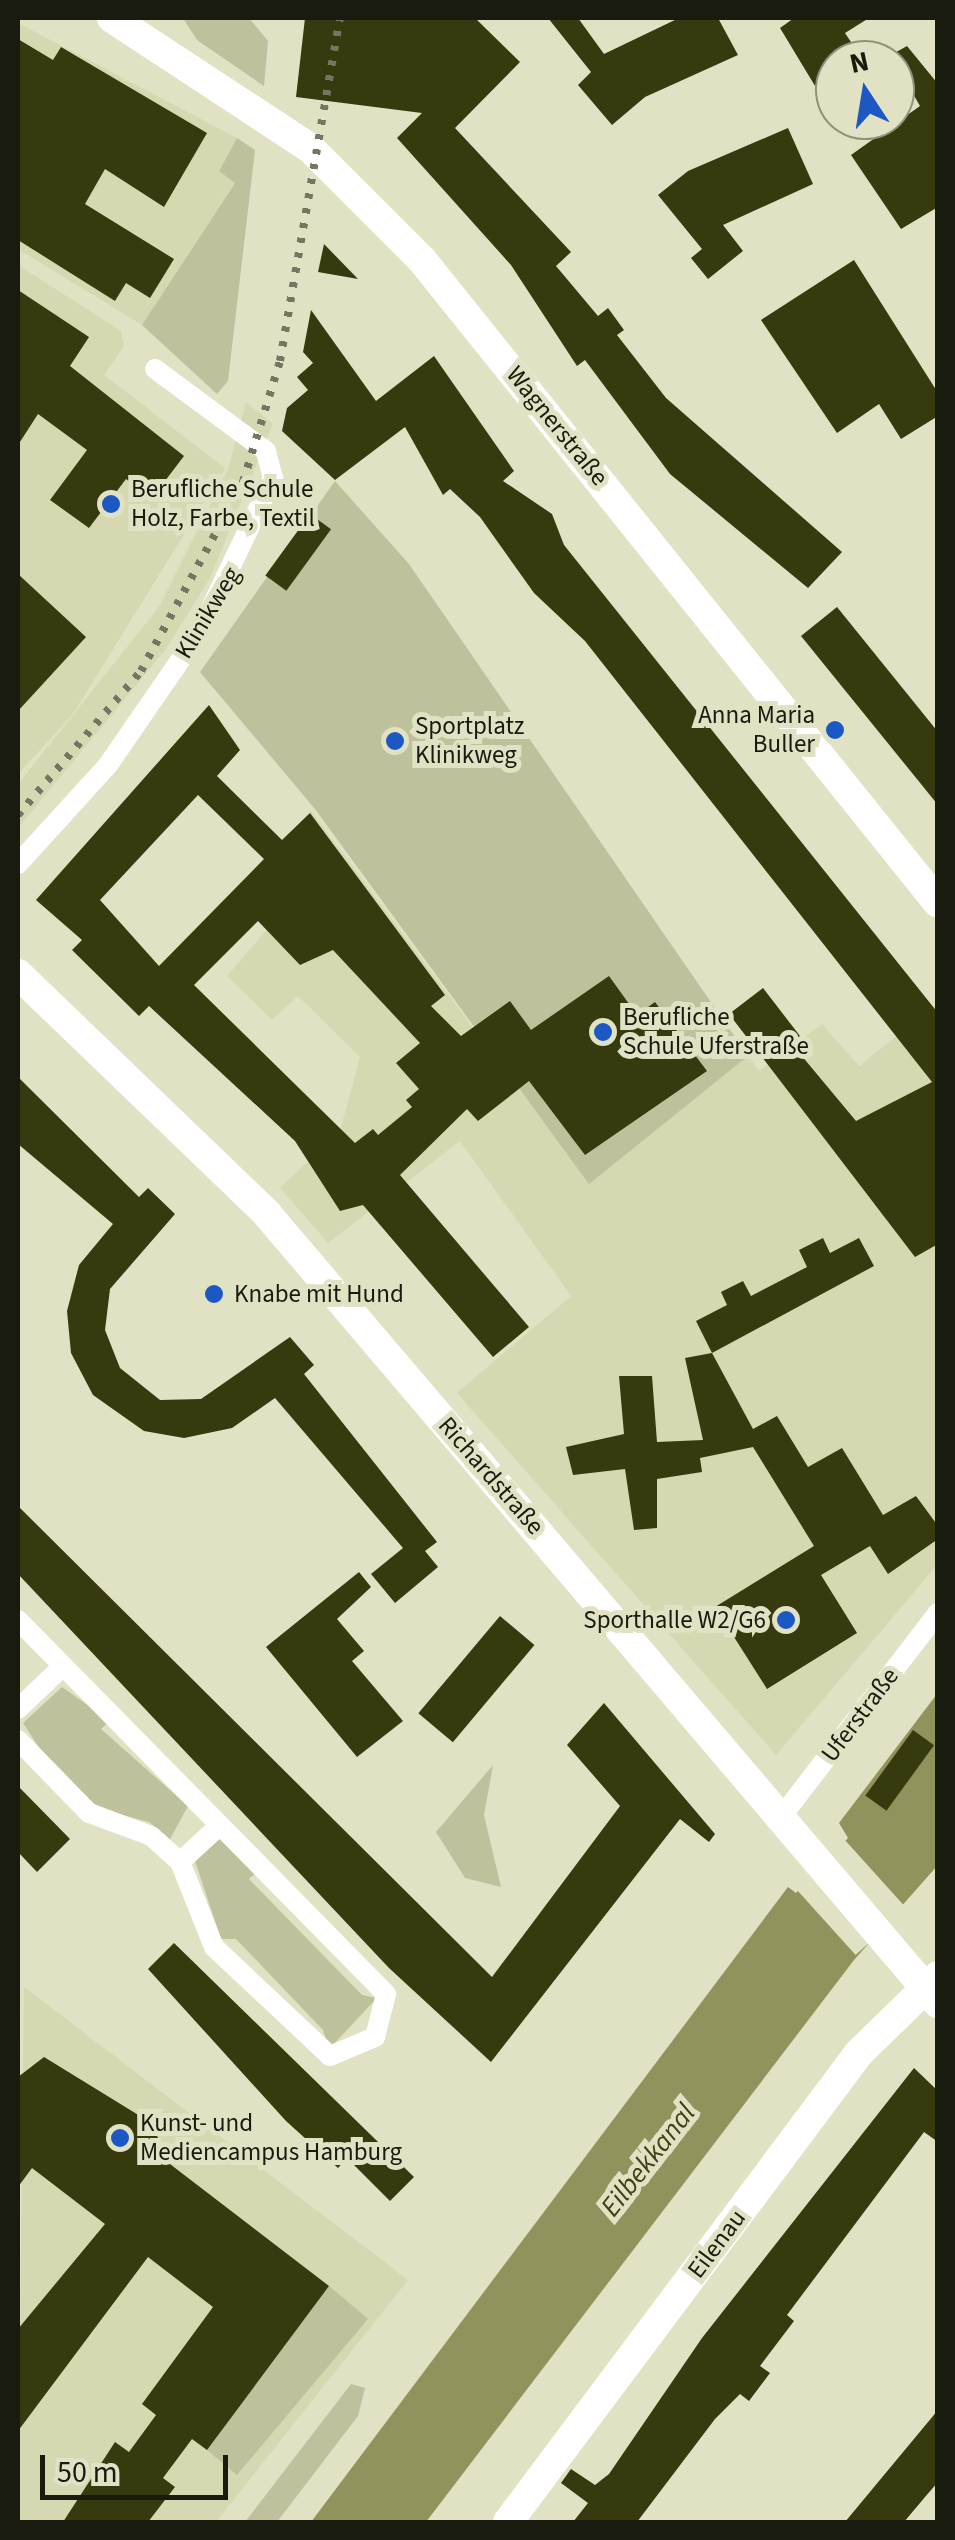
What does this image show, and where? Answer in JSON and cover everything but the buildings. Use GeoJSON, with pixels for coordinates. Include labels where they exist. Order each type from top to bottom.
{"type":"FeatureCollection","features":[{"type":"Feature","properties":{"kind":"street","name":"Wagnerstraße"},"geometry":{"type":"LineString","coordinates":[[112,18],[149,25],[310,148],[422,260],[934,891]]}},
{"type":"Feature","properties":{"kind":"street","name":"Klinikweg"},"geometry":{"type":"LineString","coordinates":[[18,864],[108,766],[199,633],[273,478],[266,450],[156,369]]}},
{"type":"Feature","properties":{"kind":"street","name":"Richardstraße"},"geometry":{"type":"LineString","coordinates":[[18,974],[267,1214],[819,1864],[881,1936],[933,1988]]}},
{"type":"Feature","properties":{"kind":"street","name":"Uferstraße"},"geometry":{"type":"LineString","coordinates":[[782,1816],[938,1614]]}},
{"type":"Feature","properties":{"kind":"street"},"geometry":{"type":"LineString","coordinates":[[18,1620],[386,1994],[374,2037],[330,2056],[214,1946],[180,1862],[151,1836],[89,1813],[18,1740]]}},
{"type":"Feature","properties":{"kind":"street"},"geometry":{"type":"LineString","coordinates":[[18,1709],[63,1666]]}},
{"type":"Feature","properties":{"kind":"street"},"geometry":{"type":"LineString","coordinates":[[180,1862],[220,1825]]}},
{"type":"Feature","properties":{"kind":"street","name":"Eilenau"},"geometry":{"type":"LineString","coordinates":[[508,2522],[858,2054],[933,1988]]}},
{"type":"Feature","properties":{"kind":"shaded area"},"geometry":{"type":"Polygon","coordinates":[[[183,18],[249,18],[268,41],[264,86],[197,40],[183,18]]]}},
{"type":"Feature","properties":{"kind":"shaded area"},"geometry":{"type":"Polygon","coordinates":[[[18,23],[237,138],[219,170],[235,182],[142,325],[18,249],[18,23]]]}},
{"type":"Feature","properties":{"kind":"shaded area"},"geometry":{"type":"Polygon","coordinates":[[[237,138],[255,150],[228,381],[217,394],[142,325],[235,183],[219,171],[237,138]]]}},
{"type":"Feature","properties":{"kind":"shaded area","name":"Berufliche Schule Holz, Farbe, Textil"},"geometry":{"type":"Polygon","coordinates":[[[18,265],[121,331],[124,346],[104,375],[225,468],[73,714],[18,774],[18,265]]]}},
{"type":"Feature","properties":{"kind":"shaded area"},"geometry":{"type":"Polygon","coordinates":[[[246,402],[273,424],[210,578],[166,649],[18,828],[18,784],[159,607],[228,469],[246,402]]]}},
{"type":"Feature","properties":{"kind":"shaded area","name":"Sportplatz Klinikweg"},"geometry":{"type":"Polygon","coordinates":[[[335,481],[409,564],[748,1056],[589,1184],[315,809],[200,672],[335,481]]]}},
{"type":"Feature","properties":{"kind":"shaded area"},"geometry":{"type":"Polygon","coordinates":[[[311,811],[589,1183],[748,1056],[759,1071],[822,1024],[859,1066],[937,1004],[937,1565],[776,1755],[457,1393],[571,1296],[460,1141],[328,1243],[280,1188],[340,1131],[360,1057],[298,996],[272,1020],[227,976],[279,916],[251,872],[311,811]]]}},
{"type":"Feature","properties":{"kind":"shaded area"},"geometry":{"type":"Polygon","coordinates":[[[62,1687],[110,1721],[101,1729],[188,1806],[170,1839],[149,1822],[100,1809],[51,1766],[23,1723],[62,1687]]]}},
{"type":"Feature","properties":{"kind":"shaded area"},"geometry":{"type":"Polygon","coordinates":[[[493,1765],[484,1815],[501,1887],[465,1878],[436,1832],[493,1765]]]}},
{"type":"Feature","properties":{"kind":"shaded area"},"geometry":{"type":"Polygon","coordinates":[[[221,1836],[256,1872],[249,1879],[362,1995],[377,1998],[329,2049],[323,2030],[236,1939],[221,1939],[195,1861],[221,1836]]]}},
{"type":"Feature","properties":{"kind":"shaded area","name":"Kunst- und Mediencampus Hamburg"},"geometry":{"type":"Polygon","coordinates":[[[24,1987],[408,2280],[216,2522],[18,2522],[24,1987]]]}},
{"type":"Feature","properties":{"kind":"shaded area"},"geometry":{"type":"Polygon","coordinates":[[[329,2286],[368,2319],[237,2475],[198,2442],[329,2286]]]}},
{"type":"Feature","properties":{"kind":"shaded area"},"geometry":{"type":"Polygon","coordinates":[[[351,2384],[365,2388],[358,2416],[277,2522],[245,2522],[351,2384]]]}},
{"type":"Feature","properties":{"kind":"water","name":"Eilbekkanal"},"geometry":{"type":"Polygon","coordinates":[[[937,1694],[937,1866],[854,1960],[426,2522],[311,2522],[788,1887],[796,1893],[848,1838],[839,1823],[937,1694]]]}},
{"type":"Feature","properties":{"kind":"pier"},"geometry":{"type":"Polygon","coordinates":[[[844,1839],[907,1909],[856,1955],[793,1885],[844,1839]]]}},
{"type":"Feature","properties":{"kind":"railway"},"geometry":{"type":"LineString","coordinates":[[18,815],[141,671],[243,482],[280,361],[340,18]]}},
{"type":"Feature","properties":{"kind":"place","name":"Berufliche Schule Holz, Farbe, Textil"},"geometry":{"type":"Point","coordinates":[111,504]}},
{"type":"Feature","properties":{"kind":"place","name":"Anna Maria Buller"},"geometry":{"type":"Point","coordinates":[835,730]}},
{"type":"Feature","properties":{"kind":"place","name":"Sportplatz Klinikweg"},"geometry":{"type":"Point","coordinates":[395,741]}},
{"type":"Feature","properties":{"kind":"place","name":"Berufliche Schule Uferstraße"},"geometry":{"type":"Point","coordinates":[603,1032]}},
{"type":"Feature","properties":{"kind":"place","name":"Knabe mit Hund"},"geometry":{"type":"Point","coordinates":[214,1294]}},
{"type":"Feature","properties":{"kind":"place","name":"Sporthalle W2/G6"},"geometry":{"type":"Point","coordinates":[786,1620]}},
{"type":"Feature","properties":{"kind":"place","name":"Kunst- und Mediencampus Hamburg"},"geometry":{"type":"Point","coordinates":[120,2138]}}]}
